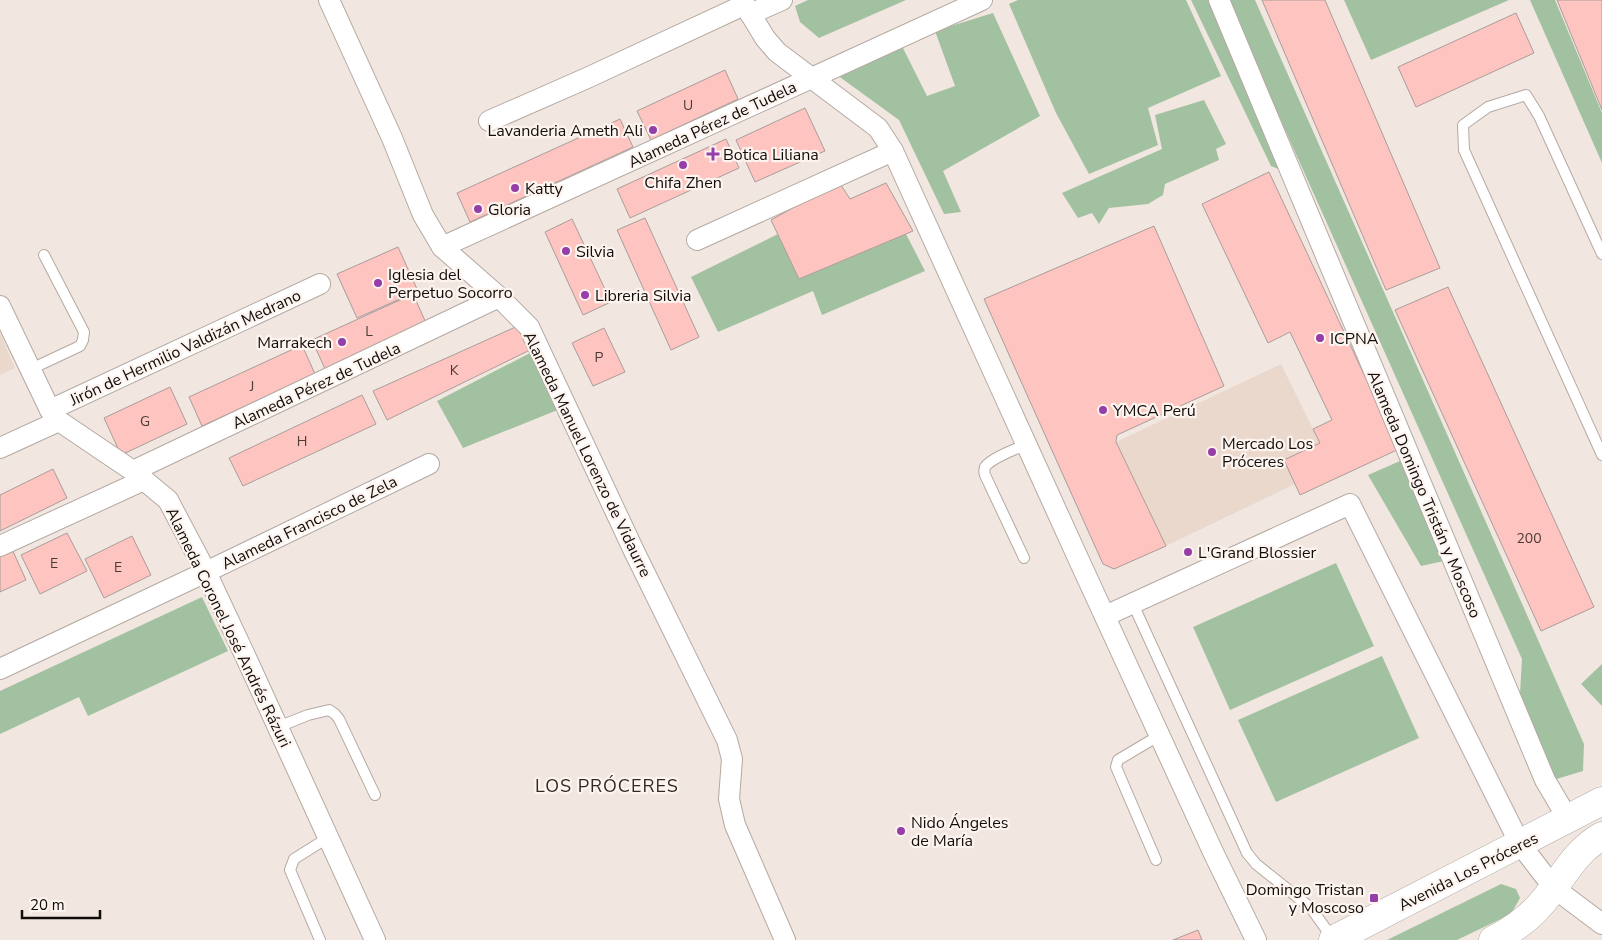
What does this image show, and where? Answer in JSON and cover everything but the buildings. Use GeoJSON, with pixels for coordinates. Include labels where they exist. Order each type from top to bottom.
{"type":"FeatureCollection","features":[{"type":"Feature","properties":{"kind":"main road","name":"Avenida Los Próceres"},"geometry":{"type":"LineString","coordinates":[[1334,940],[1602,802]]}},
{"type":"Feature","properties":{"kind":"main road"},"geometry":{"type":"LineString","coordinates":[[1493,940],[1528,918],[1554,888],[1582,850],[1602,836]]}},
{"type":"Feature","properties":{"kind":"street","name":"Alameda Manuel Lorenzo de Vidaurre"},"geometry":{"type":"LineString","coordinates":[[329,0],[392,138],[423,215],[442,247],[498,297],[529,328],[634,551],[727,740],[732,760],[729,799],[735,825],[785,940]]}},
{"type":"Feature","properties":{"kind":"street"},"geometry":{"type":"LineString","coordinates":[[489,120],[745,6],[782,0]]}},
{"type":"Feature","properties":{"kind":"street","name":"Alameda Pérez de Tudela"},"geometry":{"type":"LineString","coordinates":[[442,247],[982,0]]}},
{"type":"Feature","properties":{"kind":"street","name":"Alameda Domingo Tristán y Moscoso"},"geometry":{"type":"LineString","coordinates":[[1219,0],[1545,780],[1568,819]]}},
{"type":"Feature","properties":{"kind":"street"},"geometry":{"type":"LineString","coordinates":[[745,6],[765,38],[777,52],[878,128],[893,151],[1105,616],[1256,940]]}},
{"type":"Feature","properties":{"kind":"street"},"geometry":{"type":"LineString","coordinates":[[697,240],[893,151]]}},
{"type":"Feature","properties":{"kind":"street","name":"Jirón de Hermilio Valdizán Medrano"},"geometry":{"type":"LineString","coordinates":[[0,448],[55,415],[320,284]]}},
{"type":"Feature","properties":{"kind":"street","name":"Alameda Pérez de Tudela"},"geometry":{"type":"LineString","coordinates":[[0,546],[138,475],[498,297]]}},
{"type":"Feature","properties":{"kind":"street","name":"Alameda Coronel José Andrés Rázuri"},"geometry":{"type":"LineString","coordinates":[[0,306],[30,369],[55,415],[138,475],[168,500],[206,572],[375,940]]}},
{"type":"Feature","properties":{"kind":"street","name":"Alameda Francisco de Zela"},"geometry":{"type":"LineString","coordinates":[[0,669],[429,464]]}},
{"type":"Feature","properties":{"kind":"street"},"geometry":{"type":"LineString","coordinates":[[1105,616],[1350,504],[1520,844],[1554,888],[1590,917],[1602,924]]}},
{"type":"Feature","properties":{"kind":"lane"},"geometry":{"type":"LineString","coordinates":[[1602,254],[1539,116],[1526,95],[1488,107],[1463,125],[1464,150],[1602,455]]}},
{"type":"Feature","properties":{"kind":"lane"},"geometry":{"type":"LineString","coordinates":[[30,369],[80,346],[84,332],[44,255]]}},
{"type":"Feature","properties":{"kind":"lane"},"geometry":{"type":"LineString","coordinates":[[1024,558],[984,475],[984,469],[1004,455],[1026,444]]}},
{"type":"Feature","properties":{"kind":"lane"},"geometry":{"type":"LineString","coordinates":[[1133,604],[1247,853],[1256,864],[1311,908],[1334,940]]}},
{"type":"Feature","properties":{"kind":"lane"},"geometry":{"type":"LineString","coordinates":[[278,727],[308,715],[329,710],[335,714],[340,719],[375,795]]}},
{"type":"Feature","properties":{"kind":"lane"},"geometry":{"type":"LineString","coordinates":[[1156,860],[1116,767],[1118,760],[1160,735]]}},
{"type":"Feature","properties":{"kind":"lane"},"geometry":{"type":"LineString","coordinates":[[320,940],[290,870],[294,858],[329,837]]}},
{"type":"Feature","properties":{"kind":"shaded area"},"geometry":{"type":"Polygon","coordinates":[[[0,333],[15,368],[0,375],[0,333]]]}},
{"type":"Feature","properties":{"kind":"shaded area","name":"Mercado Los Próceres"},"geometry":{"type":"Polygon","coordinates":[[[1281,364],[1320,443],[1295,484],[1166,546],[1116,442],[1281,364]]]}},
{"type":"Feature","properties":{"kind":"green space"},"geometry":{"type":"Polygon","coordinates":[[[808,0],[906,0],[819,38],[800,22],[795,6],[808,0]]]}},
{"type":"Feature","properties":{"kind":"green space"},"geometry":{"type":"Polygon","coordinates":[[[1018,0],[1186,0],[1221,76],[1148,108],[1158,145],[1089,174],[1056,113],[1009,4],[1018,0]]]}},
{"type":"Feature","properties":{"kind":"green space"},"geometry":{"type":"Polygon","coordinates":[[[1191,0],[1208,0],[1283,171],[1271,166],[1191,0]]]}},
{"type":"Feature","properties":{"kind":"green space"},"geometry":{"type":"Polygon","coordinates":[[[1227,0],[1255,0],[1584,744],[1583,771],[1550,781],[1519,711],[1522,659],[1227,0]]]}},
{"type":"Feature","properties":{"kind":"green space"},"geometry":{"type":"Polygon","coordinates":[[[1344,0],[1509,0],[1371,60],[1344,0]]]}},
{"type":"Feature","properties":{"kind":"green space"},"geometry":{"type":"Polygon","coordinates":[[[1530,0],[1555,0],[1602,113],[1602,163],[1530,0]]]}},
{"type":"Feature","properties":{"kind":"green space"},"geometry":{"type":"Polygon","coordinates":[[[993,13],[1040,116],[943,171],[961,212],[944,214],[899,120],[837,75],[902,46],[927,96],[955,86],[935,31],[993,13]]]}},
{"type":"Feature","properties":{"kind":"green space"},"geometry":{"type":"Polygon","coordinates":[[[1204,100],[1226,144],[1216,149],[1219,160],[1165,184],[1163,195],[1148,204],[1109,208],[1099,224],[1092,213],[1078,218],[1062,193],[1162,149],[1155,115],[1204,100]]]}},
{"type":"Feature","properties":{"kind":"green space"},"geometry":{"type":"Polygon","coordinates":[[[778,234],[799,279],[906,234],[925,271],[822,315],[813,291],[718,332],[691,277],[778,234]]]}},
{"type":"Feature","properties":{"kind":"green space"},"geometry":{"type":"Polygon","coordinates":[[[534,351],[560,409],[463,448],[437,401],[534,351]]]}},
{"type":"Feature","properties":{"kind":"green space"},"geometry":{"type":"Polygon","coordinates":[[[1400,461],[1444,561],[1421,566],[1368,475],[1400,461]]]}},
{"type":"Feature","properties":{"kind":"green space"},"geometry":{"type":"Polygon","coordinates":[[[1336,563],[1374,646],[1230,710],[1193,627],[1336,563]]]}},
{"type":"Feature","properties":{"kind":"green space"},"geometry":{"type":"Polygon","coordinates":[[[202,597],[228,651],[88,716],[79,697],[0,734],[0,691],[202,597]]]}},
{"type":"Feature","properties":{"kind":"green space"},"geometry":{"type":"Polygon","coordinates":[[[1382,656],[1419,738],[1276,802],[1238,720],[1382,656]]]}},
{"type":"Feature","properties":{"kind":"green space"},"geometry":{"type":"Polygon","coordinates":[[[1602,664],[1602,706],[1581,684],[1602,664]]]}},
{"type":"Feature","properties":{"kind":"green space"},"geometry":{"type":"Polygon","coordinates":[[[1501,884],[1516,889],[1520,898],[1511,914],[1457,940],[1387,940],[1501,884]]]}},
{"type":"Feature","properties":{"kind":"place","name":"Lavanderia Ameth Ali"},"geometry":{"type":"Point","coordinates":[653,130]}},
{"type":"Feature","properties":{"kind":"place","name":"Botica Liliana"},"geometry":{"type":"Point","coordinates":[713,154]}},
{"type":"Feature","properties":{"kind":"place","name":"Chifa Zhen"},"geometry":{"type":"Point","coordinates":[683,165]}},
{"type":"Feature","properties":{"kind":"place","name":"Katty"},"geometry":{"type":"Point","coordinates":[515,188]}},
{"type":"Feature","properties":{"kind":"place","name":"Gloria"},"geometry":{"type":"Point","coordinates":[478,209]}},
{"type":"Feature","properties":{"kind":"place","name":"Silvia"},"geometry":{"type":"Point","coordinates":[566,251]}},
{"type":"Feature","properties":{"kind":"place","name":"Iglesia del Perpetuo Socorro"},"geometry":{"type":"Point","coordinates":[378,283]}},
{"type":"Feature","properties":{"kind":"place","name":"Libreria Silvia"},"geometry":{"type":"Point","coordinates":[585,295]}},
{"type":"Feature","properties":{"kind":"place","name":"ICPNA"},"geometry":{"type":"Point","coordinates":[1320,338]}},
{"type":"Feature","properties":{"kind":"place","name":"Marrakech"},"geometry":{"type":"Point","coordinates":[342,342]}},
{"type":"Feature","properties":{"kind":"place","name":"YMCA Perú"},"geometry":{"type":"Point","coordinates":[1103,410]}},
{"type":"Feature","properties":{"kind":"place","name":"Mercado Los Próceres"},"geometry":{"type":"Point","coordinates":[1212,452]}},
{"type":"Feature","properties":{"kind":"place","name":"L'Grand Blossier"},"geometry":{"type":"Point","coordinates":[1188,552]}},
{"type":"Feature","properties":{"kind":"place","name":"Nido Ángeles de María"},"geometry":{"type":"Point","coordinates":[901,831]}},
{"type":"Feature","properties":{"kind":"place","name":"Domingo Tristan y Moscoso"},"geometry":{"type":"Point","coordinates":[1374,898]}},
{"type":"Feature","properties":{"kind":"district","name":"LOS PRÓCERES"},"geometry":{"type":"Point","coordinates":[607,786]}}]}
